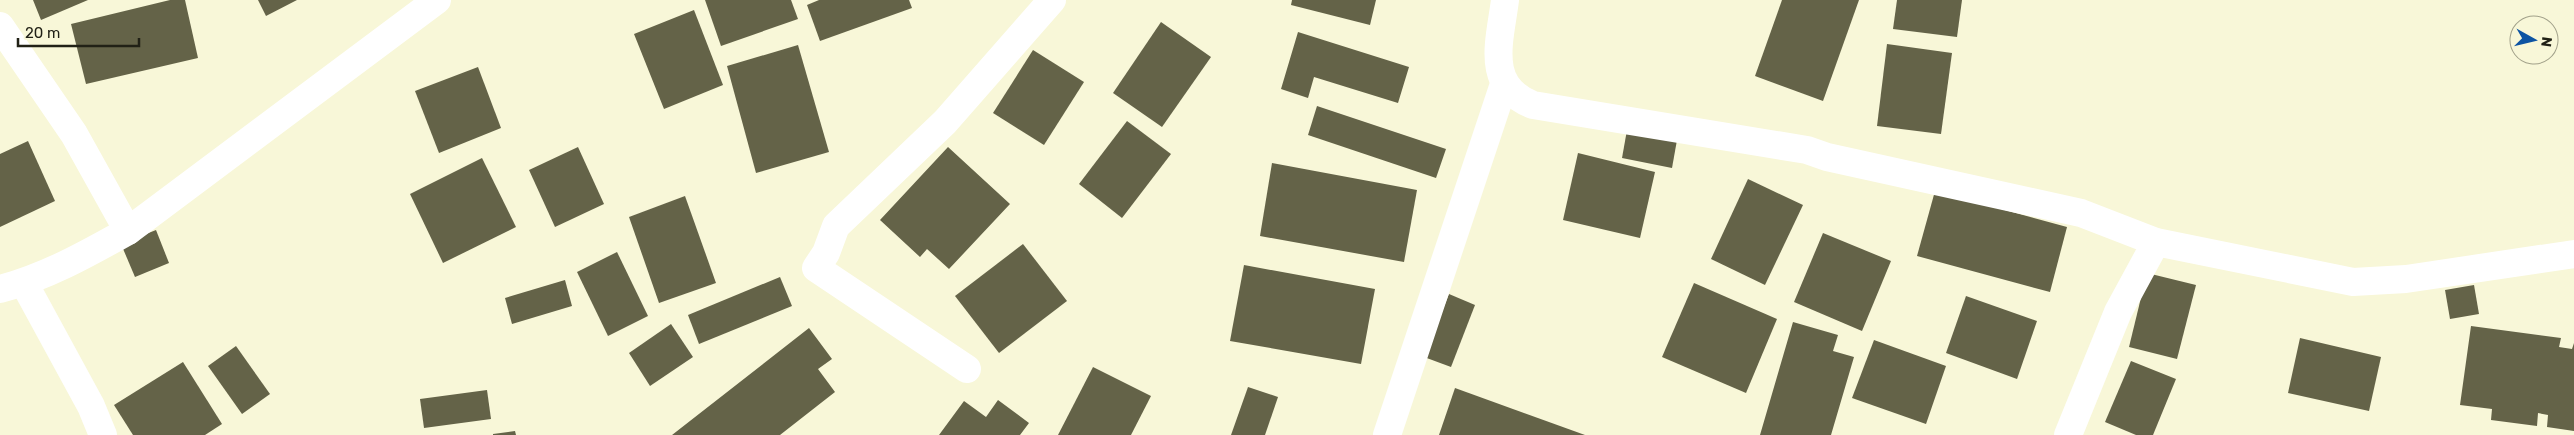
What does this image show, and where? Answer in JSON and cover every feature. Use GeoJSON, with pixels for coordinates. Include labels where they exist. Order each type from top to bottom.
{"type":"FeatureCollection","features":[{"type":"Feature","properties":{"kind":"street"},"geometry":{"type":"LineString","coordinates":[[103,435],[91,406],[12,286],[85,256],[128,231],[437,0]]}},
{"type":"Feature","properties":{"kind":"street"},"geometry":{"type":"LineString","coordinates":[[967,369],[816,268],[826,253],[832,232],[836,226],[945,122],[1052,0]]}},
{"type":"Feature","properties":{"kind":"street"},"geometry":{"type":"LineString","coordinates":[[1505,0],[1497,59],[1504,84],[1517,99],[1533,105],[1807,150],[1827,157],[2081,213],[2156,242],[2353,282],[2406,279],[2574,254]]}},
{"type":"Feature","properties":{"kind":"street"},"geometry":{"type":"LineString","coordinates":[[0,26],[74,134],[128,231]]}},
{"type":"Feature","properties":{"kind":"street"},"geometry":{"type":"LineString","coordinates":[[1387,435],[1504,84]]}},
{"type":"Feature","properties":{"kind":"street"},"geometry":{"type":"LineString","coordinates":[[2068,435],[2118,312],[2156,242]]}},
{"type":"Feature","properties":{"kind":"building"},"geometry":{"type":"Polygon","coordinates":[[[33,0],[88,0],[41,20],[33,0]]]}},
{"type":"Feature","properties":{"kind":"building"},"geometry":{"type":"Polygon","coordinates":[[[170,0],[185,0],[198,58],[86,84],[71,24],[170,0]]]}},
{"type":"Feature","properties":{"kind":"building"},"geometry":{"type":"Polygon","coordinates":[[[258,0],[297,0],[266,16],[258,0]]]}},
{"type":"Feature","properties":{"kind":"building"},"geometry":{"type":"Polygon","coordinates":[[[705,0],[791,0],[798,19],[721,46],[705,0]]]}},
{"type":"Feature","properties":{"kind":"building"},"geometry":{"type":"Polygon","coordinates":[[[819,0],[909,0],[912,8],[820,41],[807,5],[819,0]]]}},
{"type":"Feature","properties":{"kind":"building"},"geometry":{"type":"Polygon","coordinates":[[[1292,0],[1376,0],[1370,25],[1291,5],[1292,0]]]}},
{"type":"Feature","properties":{"kind":"building"},"geometry":{"type":"Polygon","coordinates":[[[1782,0],[1859,0],[1823,101],[1755,76],[1782,0]]]}},
{"type":"Feature","properties":{"kind":"building"},"geometry":{"type":"Polygon","coordinates":[[[1897,0],[1962,0],[1957,37],[1893,29],[1897,0]]]}},
{"type":"Feature","properties":{"kind":"building"},"geometry":{"type":"Polygon","coordinates":[[[694,10],[723,85],[664,109],[634,34],[694,10]]]}},
{"type":"Feature","properties":{"kind":"building"},"geometry":{"type":"Polygon","coordinates":[[[1161,22],[1211,57],[1162,127],[1113,93],[1161,22]]]}},
{"type":"Feature","properties":{"kind":"building"},"geometry":{"type":"Polygon","coordinates":[[[1298,32],[1409,67],[1398,103],[1314,77],[1308,98],[1281,89],[1298,32]]]}},
{"type":"Feature","properties":{"kind":"building"},"geometry":{"type":"Polygon","coordinates":[[[1887,44],[1952,53],[1941,134],[1877,126],[1887,44]]]}},
{"type":"Feature","properties":{"kind":"building"},"geometry":{"type":"Polygon","coordinates":[[[798,45],[829,152],[756,173],[727,66],[798,45]]]}},
{"type":"Feature","properties":{"kind":"building"},"geometry":{"type":"Polygon","coordinates":[[[1033,50],[1084,82],[1044,145],[993,113],[1033,50]]]}},
{"type":"Feature","properties":{"kind":"building"},"geometry":{"type":"Polygon","coordinates":[[[478,67],[501,128],[439,153],[415,91],[478,67]]]}},
{"type":"Feature","properties":{"kind":"building"},"geometry":{"type":"Polygon","coordinates":[[[1317,106],[1446,149],[1436,178],[1308,135],[1317,106]]]}},
{"type":"Feature","properties":{"kind":"building"},"geometry":{"type":"Polygon","coordinates":[[[1127,121],[1171,154],[1122,218],[1079,184],[1127,121]]]}},
{"type":"Feature","properties":{"kind":"building"},"geometry":{"type":"Polygon","coordinates":[[[1627,130],[1677,140],[1672,168],[1622,158],[1627,130]]]}},
{"type":"Feature","properties":{"kind":"building"},"geometry":{"type":"Polygon","coordinates":[[[28,141],[55,201],[0,227],[0,154],[28,141]]]}},
{"type":"Feature","properties":{"kind":"building"},"geometry":{"type":"Polygon","coordinates":[[[578,147],[604,204],[555,227],[529,170],[578,147]]]}},
{"type":"Feature","properties":{"kind":"building"},"geometry":{"type":"Polygon","coordinates":[[[948,147],[1010,204],[949,269],[927,249],[920,257],[880,220],[948,147]]]}},
{"type":"Feature","properties":{"kind":"building"},"geometry":{"type":"Polygon","coordinates":[[[1578,153],[1655,172],[1640,238],[1563,220],[1578,153]]]}},
{"type":"Feature","properties":{"kind":"building"},"geometry":{"type":"Polygon","coordinates":[[[482,158],[516,227],[443,263],[410,194],[482,158]]]}},
{"type":"Feature","properties":{"kind":"building"},"geometry":{"type":"Polygon","coordinates":[[[1272,163],[1417,190],[1404,262],[1260,236],[1272,163]]]}},
{"type":"Feature","properties":{"kind":"building"},"geometry":{"type":"Polygon","coordinates":[[[1748,179],[1803,205],[1765,285],[1711,259],[1748,179]]]}},
{"type":"Feature","properties":{"kind":"building"},"geometry":{"type":"Polygon","coordinates":[[[1935,191],[2067,227],[2050,292],[1917,256],[1935,191]]]}},
{"type":"Feature","properties":{"kind":"building"},"geometry":{"type":"Polygon","coordinates":[[[685,196],[716,283],[659,303],[629,217],[685,196]]]}},
{"type":"Feature","properties":{"kind":"building"},"geometry":{"type":"Polygon","coordinates":[[[156,230],[169,263],[135,277],[121,244],[156,230]]]}},
{"type":"Feature","properties":{"kind":"building"},"geometry":{"type":"Polygon","coordinates":[[[1823,233],[1891,261],[1862,331],[1794,302],[1823,233]]]}},
{"type":"Feature","properties":{"kind":"building"},"geometry":{"type":"Polygon","coordinates":[[[1023,244],[1067,301],[999,353],[955,296],[1023,244]]]}},
{"type":"Feature","properties":{"kind":"building"},"geometry":{"type":"Polygon","coordinates":[[[617,252],[648,316],[608,336],[577,272],[617,252]]]}},
{"type":"Feature","properties":{"kind":"building"},"geometry":{"type":"Polygon","coordinates":[[[1244,265],[1375,289],[1361,364],[1230,341],[1244,265]]]}},
{"type":"Feature","properties":{"kind":"building"},"geometry":{"type":"Polygon","coordinates":[[[2147,273],[2196,285],[2177,359],[2129,347],[2147,273]]]}},
{"type":"Feature","properties":{"kind":"building"},"geometry":{"type":"Polygon","coordinates":[[[780,277],[792,306],[699,344],[688,315],[780,277]]]}},
{"type":"Feature","properties":{"kind":"building"},"geometry":{"type":"Polygon","coordinates":[[[565,280],[572,306],[512,324],[505,298],[565,280]]]}},
{"type":"Feature","properties":{"kind":"building"},"geometry":{"type":"Polygon","coordinates":[[[1694,283],[1777,319],[1746,393],[1662,357],[1694,283]]]}},
{"type":"Feature","properties":{"kind":"building"},"geometry":{"type":"Polygon","coordinates":[[[2474,285],[2479,314],[2450,319],[2445,290],[2474,285]]]}},
{"type":"Feature","properties":{"kind":"building"},"geometry":{"type":"Polygon","coordinates":[[[1449,294],[1475,305],[1451,367],[1424,357],[1449,294]]]}},
{"type":"Feature","properties":{"kind":"building"},"geometry":{"type":"Polygon","coordinates":[[[1966,296],[2037,321],[2017,379],[1946,353],[1966,296]]]}},
{"type":"Feature","properties":{"kind":"building"},"geometry":{"type":"Polygon","coordinates":[[[1793,322],[1838,335],[1833,351],[1854,357],[1831,435],[1760,435],[1793,322]]]}},
{"type":"Feature","properties":{"kind":"building"},"geometry":{"type":"Polygon","coordinates":[[[671,324],[693,357],[650,386],[629,353],[671,324]]]}},
{"type":"Feature","properties":{"kind":"building"},"geometry":{"type":"Polygon","coordinates":[[[2471,326],[2561,338],[2559,347],[2572,349],[2574,343],[2574,431],[2547,427],[2548,415],[2538,413],[2537,426],[2491,420],[2492,409],[2460,405],[2471,326]]]}},
{"type":"Feature","properties":{"kind":"building"},"geometry":{"type":"Polygon","coordinates":[[[809,328],[832,359],[818,369],[835,392],[780,435],[672,435],[809,328]]]}},
{"type":"Feature","properties":{"kind":"building"},"geometry":{"type":"Polygon","coordinates":[[[2300,338],[2381,357],[2369,411],[2288,393],[2300,338]]]}},
{"type":"Feature","properties":{"kind":"building"},"geometry":{"type":"Polygon","coordinates":[[[1874,340],[1946,366],[1926,424],[1852,398],[1874,340]]]}},
{"type":"Feature","properties":{"kind":"building"},"geometry":{"type":"Polygon","coordinates":[[[236,346],[270,394],[242,414],[208,366],[236,346]]]}},
{"type":"Feature","properties":{"kind":"building"},"geometry":{"type":"Polygon","coordinates":[[[2131,361],[2176,379],[2153,435],[2136,435],[2105,422],[2131,361]]]}},
{"type":"Feature","properties":{"kind":"building"},"geometry":{"type":"Polygon","coordinates":[[[183,362],[222,424],[205,435],[133,435],[114,405],[183,362]]]}},
{"type":"Feature","properties":{"kind":"building"},"geometry":{"type":"Polygon","coordinates":[[[1093,367],[1151,396],[1131,435],[1058,435],[1093,367]]]}},
{"type":"Feature","properties":{"kind":"building"},"geometry":{"type":"Polygon","coordinates":[[[1248,387],[1278,397],[1265,435],[1231,435],[1248,387]]]}},
{"type":"Feature","properties":{"kind":"building"},"geometry":{"type":"Polygon","coordinates":[[[1455,388],[1585,435],[1439,435],[1455,388]]]}},
{"type":"Feature","properties":{"kind":"building"},"geometry":{"type":"Polygon","coordinates":[[[487,390],[491,419],[424,428],[420,399],[487,390]]]}},
{"type":"Feature","properties":{"kind":"building"},"geometry":{"type":"Polygon","coordinates":[[[998,400],[1029,423],[1020,435],[939,435],[964,401],[986,417],[998,400]]]}},
{"type":"Feature","properties":{"kind":"building"},"geometry":{"type":"Polygon","coordinates":[[[515,431],[516,435],[493,435],[493,434],[515,431]]]}}]}
